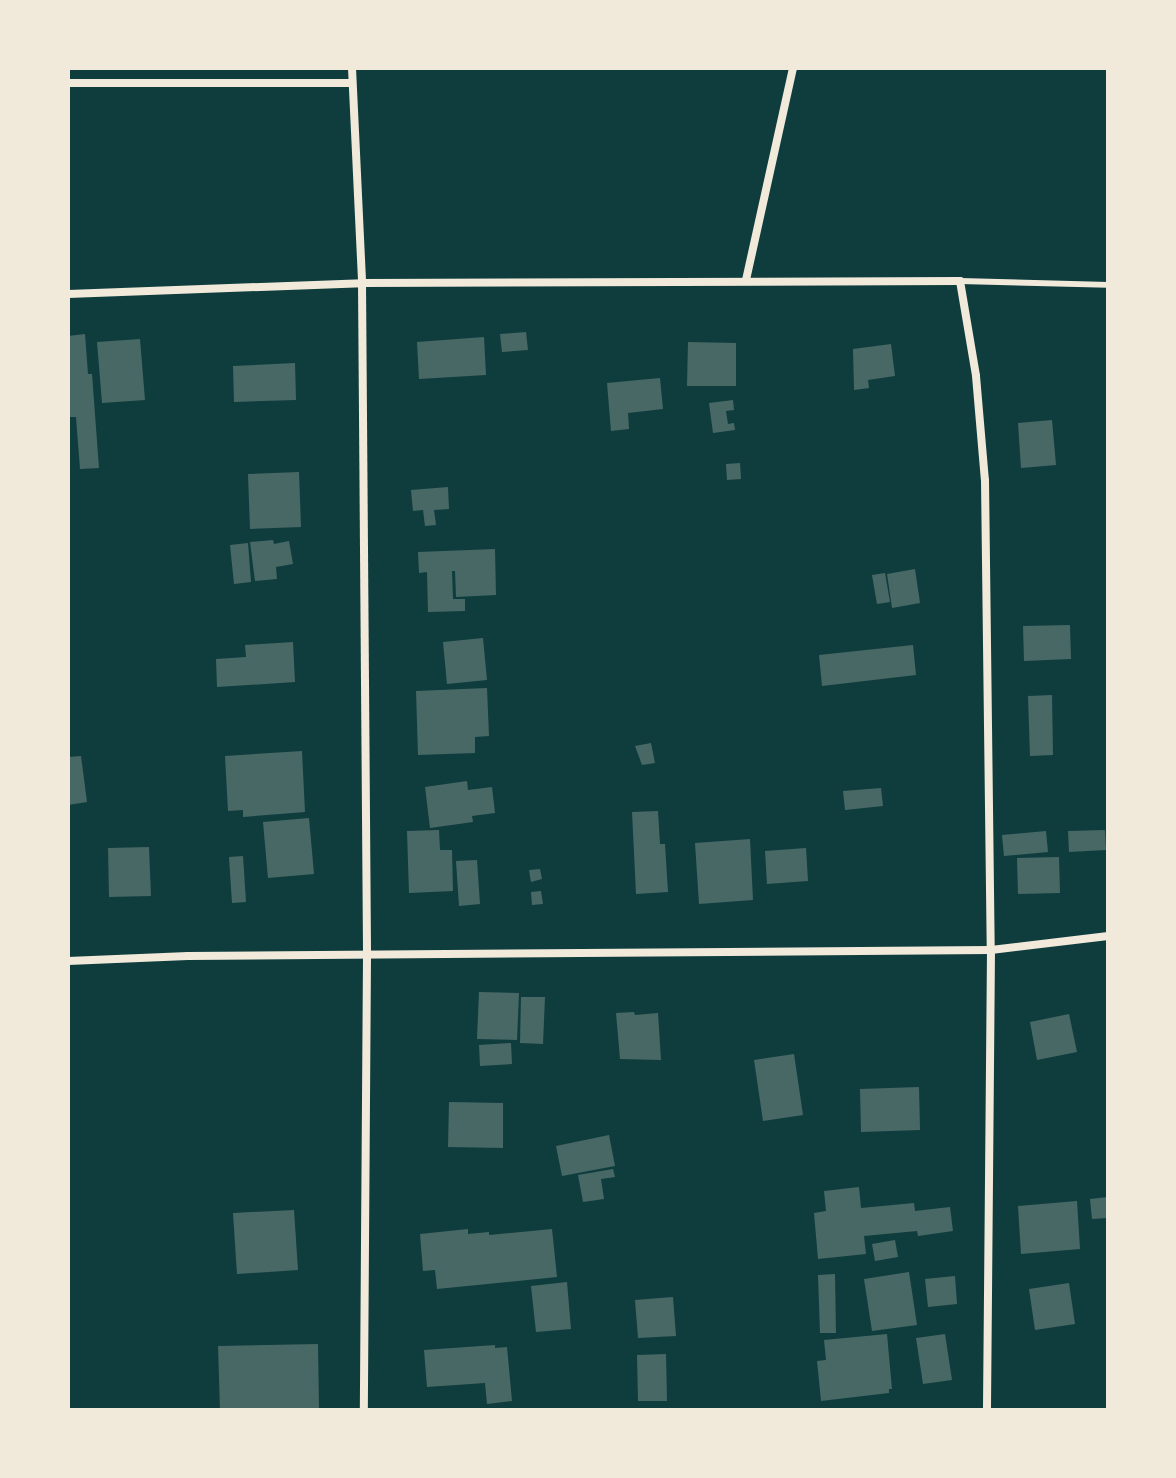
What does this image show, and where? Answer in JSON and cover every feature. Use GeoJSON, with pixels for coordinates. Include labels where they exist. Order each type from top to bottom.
{"type":"FeatureCollection","features":[{"type":"Feature","properties":{"kind":"street"},"geometry":{"type":"LineString","coordinates":[[352,68],[362,283],[367,957],[364,1410]]}},
{"type":"Feature","properties":{"kind":"street"},"geometry":{"type":"LineString","coordinates":[[746,280],[793,68]]}},
{"type":"Feature","properties":{"kind":"street"},"geometry":{"type":"LineString","coordinates":[[68,83],[351,83]]}},
{"type":"Feature","properties":{"kind":"street"},"geometry":{"type":"LineString","coordinates":[[68,294],[362,283],[960,281],[976,376],[985,480],[991,950],[987,1410]]}},
{"type":"Feature","properties":{"kind":"street"},"geometry":{"type":"LineString","coordinates":[[68,961],[188,956],[991,950],[1108,936]]}},
{"type":"Feature","properties":{"kind":"lane"},"geometry":{"type":"LineString","coordinates":[[960,281],[1108,285]]}},
{"type":"Feature","properties":{"kind":"building"},"geometry":{"type":"Polygon","coordinates":[[[526,332],[528,350],[502,352],[500,334],[526,332]]]}},
{"type":"Feature","properties":{"kind":"building"},"geometry":{"type":"Polygon","coordinates":[[[85,334],[88,374],[92,374],[99,468],[80,469],[76,417],[68,417],[68,336],[85,334]]]}},
{"type":"Feature","properties":{"kind":"building"},"geometry":{"type":"Polygon","coordinates":[[[484,337],[486,375],[419,379],[417,342],[484,337]]]}},
{"type":"Feature","properties":{"kind":"building"},"geometry":{"type":"Polygon","coordinates":[[[140,339],[145,400],[102,403],[97,342],[140,339]]]}},
{"type":"Feature","properties":{"kind":"building"},"geometry":{"type":"Polygon","coordinates":[[[688,342],[736,343],[736,386],[687,386],[688,342]]]}},
{"type":"Feature","properties":{"kind":"building"},"geometry":{"type":"Polygon","coordinates":[[[891,344],[895,376],[868,380],[869,388],[854,390],[853,349],[891,344]]]}},
{"type":"Feature","properties":{"kind":"building"},"geometry":{"type":"Polygon","coordinates":[[[295,363],[296,400],[234,402],[233,366],[295,363]]]}},
{"type":"Feature","properties":{"kind":"building"},"geometry":{"type":"Polygon","coordinates":[[[660,378],[663,409],[628,413],[629,429],[611,431],[607,383],[660,378]]]}},
{"type":"Feature","properties":{"kind":"building"},"geometry":{"type":"Polygon","coordinates":[[[733,400],[734,410],[726,411],[728,424],[734,423],[735,430],[713,433],[709,403],[733,400]]]}},
{"type":"Feature","properties":{"kind":"building"},"geometry":{"type":"Polygon","coordinates":[[[1052,420],[1056,465],[1021,468],[1018,423],[1052,420]]]}},
{"type":"Feature","properties":{"kind":"building"},"geometry":{"type":"Polygon","coordinates":[[[740,463],[741,479],[727,480],[726,464],[740,463]]]}},
{"type":"Feature","properties":{"kind":"building"},"geometry":{"type":"Polygon","coordinates":[[[299,472],[301,527],[250,529],[248,474],[299,472]]]}},
{"type":"Feature","properties":{"kind":"building"},"geometry":{"type":"Polygon","coordinates":[[[448,487],[449,509],[434,510],[436,525],[425,526],[423,510],[413,511],[411,490],[448,487]]]}},
{"type":"Feature","properties":{"kind":"building"},"geometry":{"type":"Polygon","coordinates":[[[273,540],[274,544],[289,541],[293,564],[276,567],[277,579],[255,581],[250,542],[273,540]]]}},
{"type":"Feature","properties":{"kind":"building"},"geometry":{"type":"Polygon","coordinates":[[[248,543],[251,582],[234,584],[230,545],[248,543]]]}},
{"type":"Feature","properties":{"kind":"building"},"geometry":{"type":"Polygon","coordinates":[[[495,549],[496,595],[456,597],[455,571],[452,571],[453,599],[465,599],[465,611],[428,612],[427,572],[419,573],[418,552],[495,549]]]}},
{"type":"Feature","properties":{"kind":"building"},"geometry":{"type":"Polygon","coordinates":[[[915,569],[920,603],[892,608],[887,574],[915,569]]]}},
{"type":"Feature","properties":{"kind":"building"},"geometry":{"type":"Polygon","coordinates":[[[885,573],[890,602],[877,604],[872,575],[885,573]]]}},
{"type":"Feature","properties":{"kind":"building"},"geometry":{"type":"Polygon","coordinates":[[[1070,625],[1071,659],[1024,661],[1023,626],[1070,625]]]}},
{"type":"Feature","properties":{"kind":"building"},"geometry":{"type":"Polygon","coordinates":[[[483,638],[487,680],[447,684],[443,642],[483,638]]]}},
{"type":"Feature","properties":{"kind":"building"},"geometry":{"type":"Polygon","coordinates":[[[293,642],[295,682],[217,687],[216,659],[246,657],[245,645],[293,642]]]}},
{"type":"Feature","properties":{"kind":"building"},"geometry":{"type":"Polygon","coordinates":[[[913,645],[916,675],[822,686],[819,655],[913,645]]]}},
{"type":"Feature","properties":{"kind":"building"},"geometry":{"type":"Polygon","coordinates":[[[487,688],[489,736],[475,737],[475,753],[418,755],[416,691],[487,688]]]}},
{"type":"Feature","properties":{"kind":"building"},"geometry":{"type":"Polygon","coordinates":[[[1052,695],[1053,755],[1030,756],[1028,696],[1052,695]]]}},
{"type":"Feature","properties":{"kind":"building"},"geometry":{"type":"Polygon","coordinates":[[[651,743],[655,763],[642,765],[635,746],[651,743]]]}},
{"type":"Feature","properties":{"kind":"building"},"geometry":{"type":"Polygon","coordinates":[[[302,751],[305,812],[243,817],[243,810],[228,811],[225,756],[302,751]]]}},
{"type":"Feature","properties":{"kind":"building"},"geometry":{"type":"Polygon","coordinates":[[[81,756],[87,802],[68,805],[68,757],[81,756]]]}},
{"type":"Feature","properties":{"kind":"building"},"geometry":{"type":"Polygon","coordinates":[[[467,781],[468,790],[492,787],[495,813],[472,816],[473,822],[430,828],[425,787],[467,781]]]}},
{"type":"Feature","properties":{"kind":"building"},"geometry":{"type":"Polygon","coordinates":[[[881,788],[883,806],[845,810],[843,791],[881,788]]]}},
{"type":"Feature","properties":{"kind":"building"},"geometry":{"type":"Polygon","coordinates":[[[658,811],[660,844],[665,844],[668,892],[636,894],[632,812],[658,811]]]}},
{"type":"Feature","properties":{"kind":"building"},"geometry":{"type":"Polygon","coordinates":[[[309,818],[314,874],[268,878],[263,822],[309,818]]]}},
{"type":"Feature","properties":{"kind":"building"},"geometry":{"type":"Polygon","coordinates":[[[439,830],[440,850],[452,850],[453,891],[409,893],[407,831],[439,830]]]}},
{"type":"Feature","properties":{"kind":"building"},"geometry":{"type":"Polygon","coordinates":[[[1105,830],[1106,850],[1069,852],[1068,831],[1105,830]]]}},
{"type":"Feature","properties":{"kind":"building"},"geometry":{"type":"Polygon","coordinates":[[[1046,831],[1048,852],[1004,856],[1002,835],[1046,831]]]}},
{"type":"Feature","properties":{"kind":"building"},"geometry":{"type":"Polygon","coordinates":[[[750,839],[753,900],[699,904],[695,843],[750,839]]]}},
{"type":"Feature","properties":{"kind":"building"},"geometry":{"type":"Polygon","coordinates":[[[149,847],[151,896],[109,897],[108,848],[149,847]]]}},
{"type":"Feature","properties":{"kind":"building"},"geometry":{"type":"Polygon","coordinates":[[[806,848],[808,881],[767,884],[765,851],[806,848]]]}},
{"type":"Feature","properties":{"kind":"building"},"geometry":{"type":"Polygon","coordinates":[[[243,856],[246,902],[232,903],[229,857],[243,856]]]}},
{"type":"Feature","properties":{"kind":"building"},"geometry":{"type":"Polygon","coordinates":[[[1059,857],[1060,893],[1018,894],[1017,858],[1059,857]]]}},
{"type":"Feature","properties":{"kind":"building"},"geometry":{"type":"Polygon","coordinates":[[[477,860],[480,904],[459,906],[456,861],[477,860]]]}},
{"type":"Feature","properties":{"kind":"building"},"geometry":{"type":"Polygon","coordinates":[[[540,869],[542,879],[531,882],[529,870],[540,869]]]}},
{"type":"Feature","properties":{"kind":"building"},"geometry":{"type":"Polygon","coordinates":[[[541,891],[543,904],[532,905],[531,892],[541,891]]]}},
{"type":"Feature","properties":{"kind":"building"},"geometry":{"type":"Polygon","coordinates":[[[479,992],[519,993],[517,1040],[477,1039],[479,992]]]}},
{"type":"Feature","properties":{"kind":"building"},"geometry":{"type":"Polygon","coordinates":[[[521,997],[545,997],[543,1044],[520,1043],[521,997]]]}},
{"type":"Feature","properties":{"kind":"building"},"geometry":{"type":"Polygon","coordinates":[[[634,1012],[635,1015],[658,1013],[661,1060],[620,1059],[616,1013],[634,1012]]]}},
{"type":"Feature","properties":{"kind":"building"},"geometry":{"type":"Polygon","coordinates":[[[1069,1014],[1077,1052],[1037,1060],[1030,1022],[1069,1014]]]}},
{"type":"Feature","properties":{"kind":"building"},"geometry":{"type":"Polygon","coordinates":[[[511,1043],[512,1064],[480,1066],[479,1045],[511,1043]]]}},
{"type":"Feature","properties":{"kind":"building"},"geometry":{"type":"Polygon","coordinates":[[[794,1054],[803,1115],[763,1121],[754,1060],[794,1054]]]}},
{"type":"Feature","properties":{"kind":"building"},"geometry":{"type":"Polygon","coordinates":[[[919,1087],[920,1130],[861,1132],[860,1089],[919,1087]]]}},
{"type":"Feature","properties":{"kind":"building"},"geometry":{"type":"Polygon","coordinates":[[[449,1102],[503,1103],[503,1148],[448,1147],[449,1102]]]}},
{"type":"Feature","properties":{"kind":"building"},"geometry":{"type":"Polygon","coordinates":[[[609,1135],[615,1166],[562,1176],[556,1146],[609,1135]]]}},
{"type":"Feature","properties":{"kind":"building"},"geometry":{"type":"Polygon","coordinates":[[[613,1169],[615,1177],[601,1179],[604,1199],[583,1202],[578,1175],[613,1169]]]}},
{"type":"Feature","properties":{"kind":"building"},"geometry":{"type":"Polygon","coordinates":[[[859,1187],[861,1208],[914,1203],[915,1211],[950,1207],[953,1231],[918,1236],[917,1231],[864,1236],[866,1254],[818,1259],[814,1213],[826,1211],[824,1191],[859,1187]]]}},
{"type":"Feature","properties":{"kind":"building"},"geometry":{"type":"Polygon","coordinates":[[[1108,1197],[1108,1218],[1092,1219],[1090,1199],[1108,1197]]]}},
{"type":"Feature","properties":{"kind":"building"},"geometry":{"type":"Polygon","coordinates":[[[1077,1201],[1080,1249],[1021,1254],[1018,1206],[1077,1201]]]}},
{"type":"Feature","properties":{"kind":"building"},"geometry":{"type":"Polygon","coordinates":[[[294,1210],[298,1270],[237,1274],[233,1213],[294,1210]]]}},
{"type":"Feature","properties":{"kind":"building"},"geometry":{"type":"Polygon","coordinates":[[[468,1229],[468,1234],[489,1232],[489,1235],[552,1229],[557,1277],[437,1289],[435,1270],[423,1271],[420,1234],[468,1229]]]}},
{"type":"Feature","properties":{"kind":"building"},"geometry":{"type":"Polygon","coordinates":[[[895,1240],[898,1257],[875,1261],[872,1244],[895,1240]]]}},
{"type":"Feature","properties":{"kind":"building"},"geometry":{"type":"Polygon","coordinates":[[[909,1272],[917,1325],[872,1331],[864,1279],[909,1272]]]}},
{"type":"Feature","properties":{"kind":"building"},"geometry":{"type":"Polygon","coordinates":[[[835,1274],[836,1333],[820,1333],[818,1275],[835,1274]]]}},
{"type":"Feature","properties":{"kind":"building"},"geometry":{"type":"Polygon","coordinates":[[[955,1276],[957,1304],[928,1307],[925,1279],[955,1276]]]}},
{"type":"Feature","properties":{"kind":"building"},"geometry":{"type":"Polygon","coordinates":[[[567,1282],[571,1329],[536,1332],[531,1286],[567,1282]]]}},
{"type":"Feature","properties":{"kind":"building"},"geometry":{"type":"Polygon","coordinates":[[[1069,1283],[1075,1324],[1035,1330],[1029,1289],[1069,1283]]]}},
{"type":"Feature","properties":{"kind":"building"},"geometry":{"type":"Polygon","coordinates":[[[673,1297],[676,1336],[638,1338],[635,1300],[673,1297]]]}},
{"type":"Feature","properties":{"kind":"building"},"geometry":{"type":"Polygon","coordinates":[[[887,1334],[892,1389],[889,1393],[821,1401],[817,1361],[826,1360],[824,1340],[887,1334]]]}},
{"type":"Feature","properties":{"kind":"building"},"geometry":{"type":"Polygon","coordinates":[[[945,1334],[952,1380],[923,1384],[916,1338],[945,1334]]]}},
{"type":"Feature","properties":{"kind":"building"},"geometry":{"type":"Polygon","coordinates":[[[318,1344],[319,1408],[220,1410],[218,1346],[318,1344]]]}},
{"type":"Feature","properties":{"kind":"building"},"geometry":{"type":"Polygon","coordinates":[[[495,1345],[495,1348],[507,1347],[512,1401],[487,1404],[485,1383],[427,1387],[424,1350],[495,1345]]]}},
{"type":"Feature","properties":{"kind":"building"},"geometry":{"type":"Polygon","coordinates":[[[666,1354],[667,1401],[638,1401],[637,1355],[666,1354]]]}}]}
